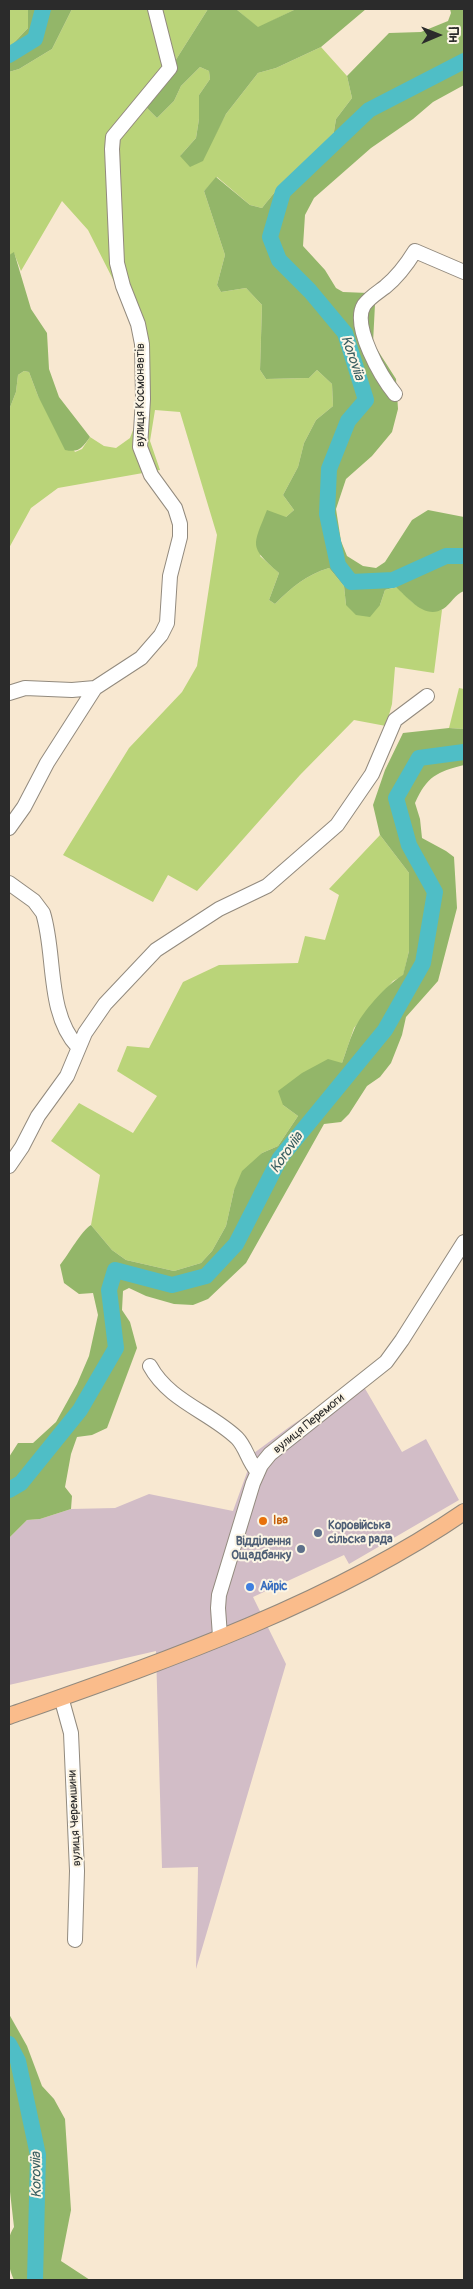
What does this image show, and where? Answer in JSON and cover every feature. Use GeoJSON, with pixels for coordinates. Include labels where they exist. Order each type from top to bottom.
{"type":"FeatureCollection","features":[{"type":"Feature","properties":{"kind":"main road"},"geometry":{"type":"LineString","coordinates":[[9,1716],[153,1664],[350,1579],[432,1535],[464,1512]]}},
{"type":"Feature","properties":{"kind":"street","name":"вулиця Космонавтів"},"geometry":{"type":"LineString","coordinates":[[9,828],[24,808],[47,763],[95,688],[137,662],[164,630],[170,576],[180,530],[178,514],[151,475],[140,447],[143,399],[142,344],[135,314],[120,278],[114,221],[113,137],[170,68],[155,9]]}},
{"type":"Feature","properties":{"kind":"street"},"geometry":{"type":"LineString","coordinates":[[395,394],[379,374],[366,342],[362,314],[364,305],[389,283],[415,252],[464,272]]}},
{"type":"Feature","properties":{"kind":"street"},"geometry":{"type":"LineString","coordinates":[[9,692],[25,688],[72,690],[95,688]]}},
{"type":"Feature","properties":{"kind":"street"},"geometry":{"type":"LineString","coordinates":[[9,1166],[17,1156],[38,1116],[67,1076],[78,1047],[99,1011],[152,952],[219,908],[267,886],[337,825],[372,774],[395,720],[427,696]]}},
{"type":"Feature","properties":{"kind":"street"},"geometry":{"type":"LineString","coordinates":[[9,883],[34,901],[43,913],[57,1002],[70,1035],[78,1047]]}},
{"type":"Feature","properties":{"kind":"street","name":"вулиця Перемоги"},"geometry":{"type":"LineString","coordinates":[[220,1636],[219,1595],[257,1471],[270,1454],[386,1362],[464,1242]]}},
{"type":"Feature","properties":{"kind":"street"},"geometry":{"type":"LineString","coordinates":[[150,1366],[158,1379],[170,1390],[236,1438],[249,1462],[257,1471]]}},
{"type":"Feature","properties":{"kind":"street","name":"вулиця Черемшини"},"geometry":{"type":"LineString","coordinates":[[61,1697],[70,1733],[78,1871],[75,1940]]}},
{"type":"Feature","properties":{"kind":"shaded area"},"geometry":{"type":"Polygon","coordinates":[[[360,1380],[402,1452],[426,1439],[459,1500],[349,1564],[344,1555],[253,1597],[286,1664],[196,1969],[198,1867],[162,1868],[156,1651],[9,1685],[9,1538],[27,1520],[40,1519],[71,1509],[115,1508],[149,1494],[233,1511],[254,1453],[292,1425],[360,1380]]]}},
{"type":"Feature","properties":{"kind":"green space"},"geometry":{"type":"Polygon","coordinates":[[[9,9],[28,9],[28,28],[9,48],[9,9]]]}},
{"type":"Feature","properties":{"kind":"green space"},"geometry":{"type":"Polygon","coordinates":[[[28,9],[72,9],[52,49],[19,69],[9,72],[9,48],[28,28],[28,9]]]}},
{"type":"Feature","properties":{"kind":"green space"},"geometry":{"type":"Polygon","coordinates":[[[72,9],[208,9],[146,107],[157,118],[174,101],[181,86],[200,67],[209,71],[210,79],[199,95],[199,119],[196,138],[180,156],[215,135],[226,114],[258,73],[276,68],[321,47],[347,76],[352,98],[336,119],[331,150],[324,162],[303,169],[288,179],[262,208],[250,205],[217,177],[204,191],[225,255],[217,285],[221,292],[246,288],[262,305],[260,370],[266,379],[309,378],[317,370],[332,384],[333,406],[316,420],[304,443],[298,467],[283,495],[294,510],[286,517],[260,556],[279,573],[269,600],[275,604],[300,582],[313,574],[329,568],[344,586],[346,605],[380,605],[385,590],[397,587],[421,608],[442,610],[434,673],[395,667],[392,704],[386,726],[354,720],[300,775],[197,891],[168,875],[153,902],[63,855],[129,748],[182,692],[197,666],[217,535],[180,412],[155,410],[150,441],[160,470],[58,488],[31,508],[9,548],[9,410],[16,392],[18,375],[24,371],[29,372],[38,396],[75,452],[82,449],[90,437],[104,446],[116,448],[130,438],[141,409],[140,368],[133,319],[88,230],[62,201],[21,271],[14,253],[9,255],[9,72],[19,69],[52,49],[72,9]]]}},
{"type":"Feature","properties":{"kind":"green space"},"geometry":{"type":"Polygon","coordinates":[[[208,9],[236,9],[258,27],[296,9],[366,9],[321,47],[276,68],[258,73],[226,114],[203,161],[190,167],[180,156],[196,138],[199,119],[199,95],[210,79],[209,71],[200,67],[181,86],[174,101],[157,118],[146,107],[208,9]]]}},
{"type":"Feature","properties":{"kind":"green space"},"geometry":{"type":"Polygon","coordinates":[[[236,9],[296,9],[258,28],[236,9]]]}},
{"type":"Feature","properties":{"kind":"green space"},"geometry":{"type":"Polygon","coordinates":[[[450,9],[464,9],[464,85],[433,102],[413,119],[371,148],[314,198],[305,215],[303,246],[325,270],[336,288],[343,292],[368,293],[375,304],[373,343],[396,379],[398,409],[392,432],[372,456],[346,479],[336,509],[341,541],[347,556],[363,566],[376,568],[385,562],[412,520],[428,510],[464,517],[464,591],[458,594],[443,609],[430,612],[411,602],[396,587],[385,590],[380,605],[370,617],[356,615],[346,605],[344,586],[329,568],[313,574],[300,582],[275,604],[269,600],[279,573],[262,557],[256,545],[256,539],[267,510],[286,517],[294,510],[283,495],[298,467],[304,443],[316,420],[333,406],[332,384],[317,370],[309,378],[266,379],[260,370],[262,305],[246,288],[221,292],[217,285],[225,255],[204,191],[216,177],[250,205],[262,208],[282,184],[295,174],[303,169],[324,162],[331,150],[336,119],[352,98],[347,76],[389,33],[421,32],[448,21],[451,13],[450,9]]]}},
{"type":"Feature","properties":{"kind":"green space"},"geometry":{"type":"Polygon","coordinates":[[[14,252],[31,309],[47,333],[49,369],[59,397],[90,437],[82,447],[74,451],[65,450],[38,396],[29,372],[24,371],[18,375],[16,392],[9,410],[9,255],[14,252]]]}},
{"type":"Feature","properties":{"kind":"green space"},"geometry":{"type":"Polygon","coordinates":[[[459,688],[464,689],[464,729],[449,728],[459,688]]]}},
{"type":"Feature","properties":{"kind":"green space"},"geometry":{"type":"Polygon","coordinates":[[[449,728],[464,729],[464,765],[434,776],[419,794],[415,803],[420,819],[422,838],[454,857],[457,908],[438,981],[406,1017],[402,1035],[391,1063],[380,1077],[367,1086],[349,1114],[341,1122],[324,1124],[246,1263],[208,1299],[193,1305],[174,1304],[146,1296],[129,1288],[123,1291],[122,1310],[130,1322],[137,1348],[107,1428],[92,1435],[77,1437],[71,1454],[65,1487],[72,1496],[71,1509],[40,1519],[27,1520],[9,1538],[9,1457],[18,1443],[33,1443],[56,1422],[77,1384],[89,1356],[98,1315],[93,1293],[79,1294],[64,1283],[60,1265],[79,1237],[91,1225],[112,1250],[126,1260],[174,1271],[201,1263],[212,1251],[226,1226],[234,1190],[242,1171],[262,1153],[278,1146],[298,1116],[283,1105],[278,1091],[302,1073],[328,1059],[342,1063],[352,1034],[363,1015],[382,992],[403,975],[409,951],[409,873],[380,835],[373,805],[385,770],[403,733],[449,728]]]}},
{"type":"Feature","properties":{"kind":"green space"},"geometry":{"type":"Polygon","coordinates":[[[380,835],[409,873],[409,951],[403,976],[393,981],[354,1028],[342,1063],[283,1105],[298,1116],[278,1146],[262,1153],[234,1190],[226,1226],[212,1251],[201,1263],[174,1271],[126,1260],[112,1250],[91,1225],[100,1175],[51,1141],[79,1103],[133,1133],[157,1096],[117,1071],[127,1046],[149,1048],[183,982],[219,965],[298,963],[305,936],[325,940],[339,895],[329,889],[380,835]]]}},
{"type":"Feature","properties":{"kind":"green space"},"geometry":{"type":"Polygon","coordinates":[[[9,2014],[27,2046],[42,2086],[54,2099],[65,2119],[71,2210],[61,2261],[90,2280],[14,2280],[8,2261],[9,2240],[14,2227],[9,2183],[9,2014]]]}},
{"type":"Feature","properties":{"kind":"waterway","name":"Koroviia"},"geometry":{"type":"LineString","coordinates":[[9,55],[35,39],[43,9]]}},
{"type":"Feature","properties":{"kind":"waterway","name":"Koroviia"},"geometry":{"type":"LineString","coordinates":[[464,61],[369,110],[283,192],[270,237],[279,260],[310,291],[345,333],[366,400],[348,421],[329,469],[327,514],[338,565],[351,582],[393,580],[446,556],[464,556]]}},
{"type":"Feature","properties":{"kind":"waterway","name":"Koroviia"},"geometry":{"type":"LineString","coordinates":[[9,1490],[21,1483],[80,1410],[116,1348],[109,1290],[115,1270],[172,1285],[206,1276],[236,1244],[280,1158],[385,1030],[423,963],[435,892],[409,845],[396,798],[419,758],[464,752]]}},
{"type":"Feature","properties":{"kind":"waterway","name":"Koroviia"},"geometry":{"type":"LineString","coordinates":[[9,2044],[18,2061],[38,2155],[35,2280]]}},
{"type":"Feature","properties":{"kind":"place","name":"Іва"},"geometry":{"type":"Point","coordinates":[263,1521]}},
{"type":"Feature","properties":{"kind":"place","name":"Коровійська сільска рада"},"geometry":{"type":"Point","coordinates":[318,1533]}},
{"type":"Feature","properties":{"kind":"place","name":"Відділення Ощадбанку"},"geometry":{"type":"Point","coordinates":[301,1549]}},
{"type":"Feature","properties":{"kind":"place","name":"Айріс"},"geometry":{"type":"Point","coordinates":[250,1587]}}]}
